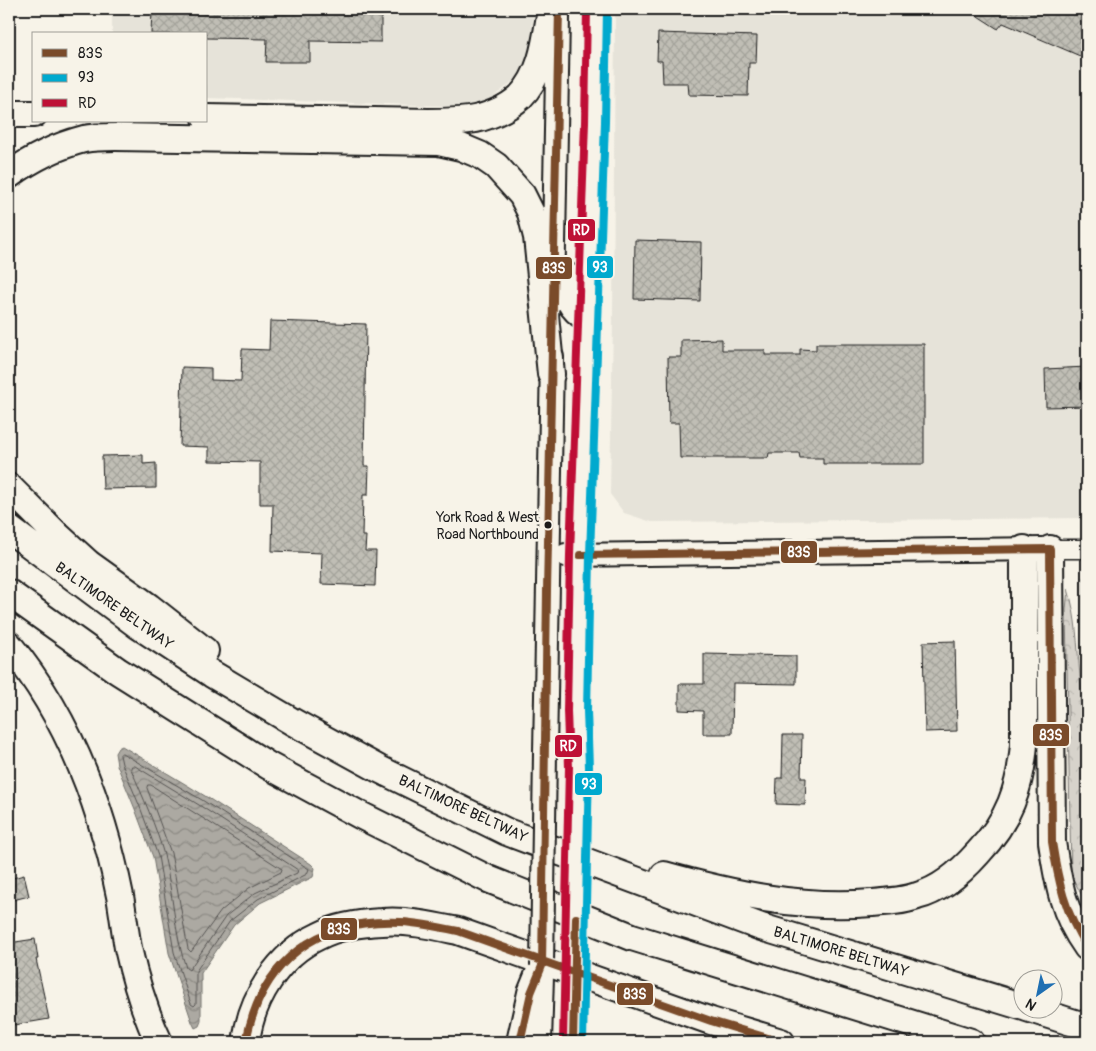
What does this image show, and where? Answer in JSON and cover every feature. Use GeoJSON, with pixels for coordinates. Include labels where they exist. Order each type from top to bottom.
{"type":"FeatureCollection","features":[{"type":"Feature","properties":{"kind":"highway"},"geometry":{"type":"LineString","coordinates":[[208,118],[419,122],[477,118],[506,107],[520,97],[532,81],[542,57],[551,9]]}},
{"type":"Feature","properties":{"kind":"highway"},"geometry":{"type":"LineString","coordinates":[[9,114],[32,114]]}},
{"type":"Feature","properties":{"kind":"highway"},"geometry":{"type":"LineString","coordinates":[[9,175],[28,162],[57,148],[84,139],[115,136],[439,142],[461,147],[480,155],[496,166],[522,195],[531,213],[537,237],[552,374]]}},
{"type":"Feature","properties":{"kind":"highway"},"geometry":{"type":"LineString","coordinates":[[9,487],[49,528],[89,564],[149,607],[219,662],[379,769]]}},
{"type":"Feature","properties":{"kind":"highway","name":"BALTIMORE BELTWAY"},"geometry":{"type":"LineString","coordinates":[[9,529],[81,584],[156,637],[284,717],[379,769],[507,832],[761,927],[1014,1005]]}},
{"type":"Feature","properties":{"kind":"highway"},"geometry":{"type":"LineString","coordinates":[[507,832],[699,885],[748,896],[800,904],[844,906],[887,902],[918,896],[948,882],[967,866],[1002,823],[1015,797],[1022,771],[1037,549]]}},
{"type":"Feature","properties":{"kind":"highway"},"geometry":{"type":"LineString","coordinates":[[1037,549],[1052,842],[1058,883],[1066,909],[1078,934],[1087,947]]}},
{"type":"Feature","properties":{"kind":"highway"},"geometry":{"type":"LineString","coordinates":[[9,593],[118,671],[268,766],[360,815],[488,879],[632,937],[971,1042]]}},
{"type":"Feature","properties":{"kind":"highway"},"geometry":{"type":"LineString","coordinates":[[9,645],[49,702],[88,782],[104,830],[120,895],[128,948],[138,984],[159,1042]]}},
{"type":"Feature","properties":{"kind":"highway"},"geometry":{"type":"LineString","coordinates":[[246,1042],[252,1010],[276,970],[294,952],[318,936],[346,926],[384,921],[422,924],[458,931],[710,1021],[781,1042]]}},
{"type":"Feature","properties":{"kind":"highway"},"geometry":{"type":"LineString","coordinates":[[520,1042],[536,996],[542,966]]}},
{"type":"Feature","properties":{"kind":"highway","name":"BALTIMORE BELTWAY"},"geometry":{"type":"LineString","coordinates":[[1058,1018],[1087,1027]]}},
{"type":"Feature","properties":{"kind":"main road"},"geometry":{"type":"LineString","coordinates":[[542,966],[558,9]]}},
{"type":"Feature","properties":{"kind":"main road"},"geometry":{"type":"LineString","coordinates":[[573,1042],[579,767],[580,555],[595,122],[596,9]]}},
{"type":"Feature","properties":{"kind":"main road"},"geometry":{"type":"LineString","coordinates":[[556,167],[567,209],[567,297],[569,306],[574,313],[588,322]]}},
{"type":"Feature","properties":{"kind":"main road"},"geometry":{"type":"LineString","coordinates":[[548,555],[1037,549]]}},
{"type":"Feature","properties":{"kind":"main road"},"geometry":{"type":"LineString","coordinates":[[536,996],[540,1042]]}},
{"type":"Feature","properties":{"kind":"street"},"geometry":{"type":"LineString","coordinates":[[1037,549],[1087,549]]}},
{"type":"Feature","properties":{"kind":"shaded area"},"geometry":{"type":"Polygon","coordinates":[[[112,9],[534,9],[530,51],[517,78],[477,107],[208,98],[208,32],[112,32],[112,9]]]}},
{"type":"Feature","properties":{"kind":"shaded area"},"geometry":{"type":"Polygon","coordinates":[[[615,9],[1087,9],[1087,518],[652,522],[624,513],[610,494],[615,9]]]}},
{"type":"Feature","properties":{"kind":"shaded area"},"geometry":{"type":"Polygon","coordinates":[[[1080,577],[1087,577],[1087,775],[1080,577]]]}},
{"type":"Feature","properties":{"kind":"green space"},"geometry":{"type":"Polygon","coordinates":[[[1068,589],[1076,632],[1084,733],[1087,905],[1071,875],[1066,610],[1068,589]]]}},
{"type":"Feature","properties":{"kind":"water"},"geometry":{"type":"Polygon","coordinates":[[[122,746],[205,796],[315,868],[313,877],[260,903],[234,925],[201,973],[201,1021],[199,1026],[195,1028],[169,953],[153,857],[117,765],[115,753],[122,746]]]}},
{"type":"Feature","properties":{"kind":"building"},"geometry":{"type":"Polygon","coordinates":[[[152,9],[381,9],[381,42],[310,41],[310,62],[266,62],[267,39],[208,38],[208,32],[151,32],[152,9]]]}},
{"type":"Feature","properties":{"kind":"building"},"geometry":{"type":"Polygon","coordinates":[[[967,9],[1087,9],[1087,59],[1003,23],[998,29],[967,9]]]}},
{"type":"Feature","properties":{"kind":"building"},"geometry":{"type":"Polygon","coordinates":[[[658,33],[757,36],[756,63],[749,63],[748,96],[689,95],[688,83],[663,83],[662,61],[657,61],[658,33]]]}},
{"type":"Feature","properties":{"kind":"building"},"geometry":{"type":"Polygon","coordinates":[[[635,240],[701,242],[700,301],[634,299],[635,240]]]}},
{"type":"Feature","properties":{"kind":"building"},"geometry":{"type":"Polygon","coordinates":[[[270,321],[366,324],[364,466],[369,466],[368,495],[363,495],[362,536],[366,536],[365,551],[376,551],[375,586],[321,584],[322,553],[272,551],[273,504],[260,504],[260,462],[209,461],[209,447],[180,446],[182,367],[211,368],[211,380],[241,381],[242,349],[269,350],[270,321]]]}},
{"type":"Feature","properties":{"kind":"building"},"geometry":{"type":"Polygon","coordinates":[[[722,339],[722,350],[765,350],[765,355],[800,355],[800,349],[816,350],[816,344],[924,344],[924,464],[823,464],[823,458],[800,458],[799,453],[769,453],[768,458],[680,458],[679,423],[669,423],[668,357],[681,357],[681,340],[722,339]]]}},
{"type":"Feature","properties":{"kind":"building"},"geometry":{"type":"Polygon","coordinates":[[[1087,367],[1087,406],[1046,407],[1045,369],[1087,367]]]}},
{"type":"Feature","properties":{"kind":"building"},"geometry":{"type":"Polygon","coordinates":[[[143,455],[143,464],[156,463],[156,488],[103,489],[102,456],[143,455]]]}},
{"type":"Feature","properties":{"kind":"building"},"geometry":{"type":"Polygon","coordinates":[[[955,641],[957,731],[925,732],[923,642],[955,641]]]}},
{"type":"Feature","properties":{"kind":"building"},"geometry":{"type":"Polygon","coordinates":[[[704,654],[796,656],[796,684],[733,683],[732,734],[703,734],[703,711],[679,710],[679,684],[704,684],[704,654]]]}},
{"type":"Feature","properties":{"kind":"building"},"geometry":{"type":"Polygon","coordinates":[[[783,735],[802,735],[801,778],[806,778],[805,805],[776,804],[777,778],[782,778],[783,735]]]}},
{"type":"Feature","properties":{"kind":"building"},"geometry":{"type":"Polygon","coordinates":[[[24,875],[29,896],[9,901],[9,879],[24,875]]]}},
{"type":"Feature","properties":{"kind":"building"},"geometry":{"type":"Polygon","coordinates":[[[35,939],[38,959],[36,959],[49,1019],[14,1025],[9,996],[9,943],[35,939]]]}},
{"type":"Feature","properties":{"kind":"transit line","name":"83S"},"geometry":{"type":"LineString","coordinates":[[520,1042],[531,993],[542,966],[547,591],[559,9]]}},
{"type":"Feature","properties":{"kind":"transit line","name":"RD"},"geometry":{"type":"LineString","coordinates":[[563,1042],[569,767],[567,711],[570,555],[585,122],[587,9]]}},
{"type":"Feature","properties":{"kind":"transit line","name":"93"},"geometry":{"type":"LineString","coordinates":[[583,1042],[589,767],[587,711],[590,555],[605,122],[607,9]]}},
{"type":"Feature","properties":{"kind":"transit line","name":"83S"},"geometry":{"type":"LineString","coordinates":[[580,555],[1050,549],[1052,842],[1057,870],[1068,909],[1079,935],[1087,947]]}},
{"type":"Feature","properties":{"kind":"transit line","name":"83S"},"geometry":{"type":"LineString","coordinates":[[573,1042],[576,918]]}},
{"type":"Feature","properties":{"kind":"transit line","name":"83S"},"geometry":{"type":"LineString","coordinates":[[246,1042],[254,1013],[265,988],[280,967],[298,950],[320,937],[344,928],[371,923],[401,922],[458,931],[711,1021],[781,1042]]}},
{"type":"Feature","properties":{"kind":"place","name":"York Road & West Road Northbound"},"geometry":{"type":"Point","coordinates":[548,525]}}]}
